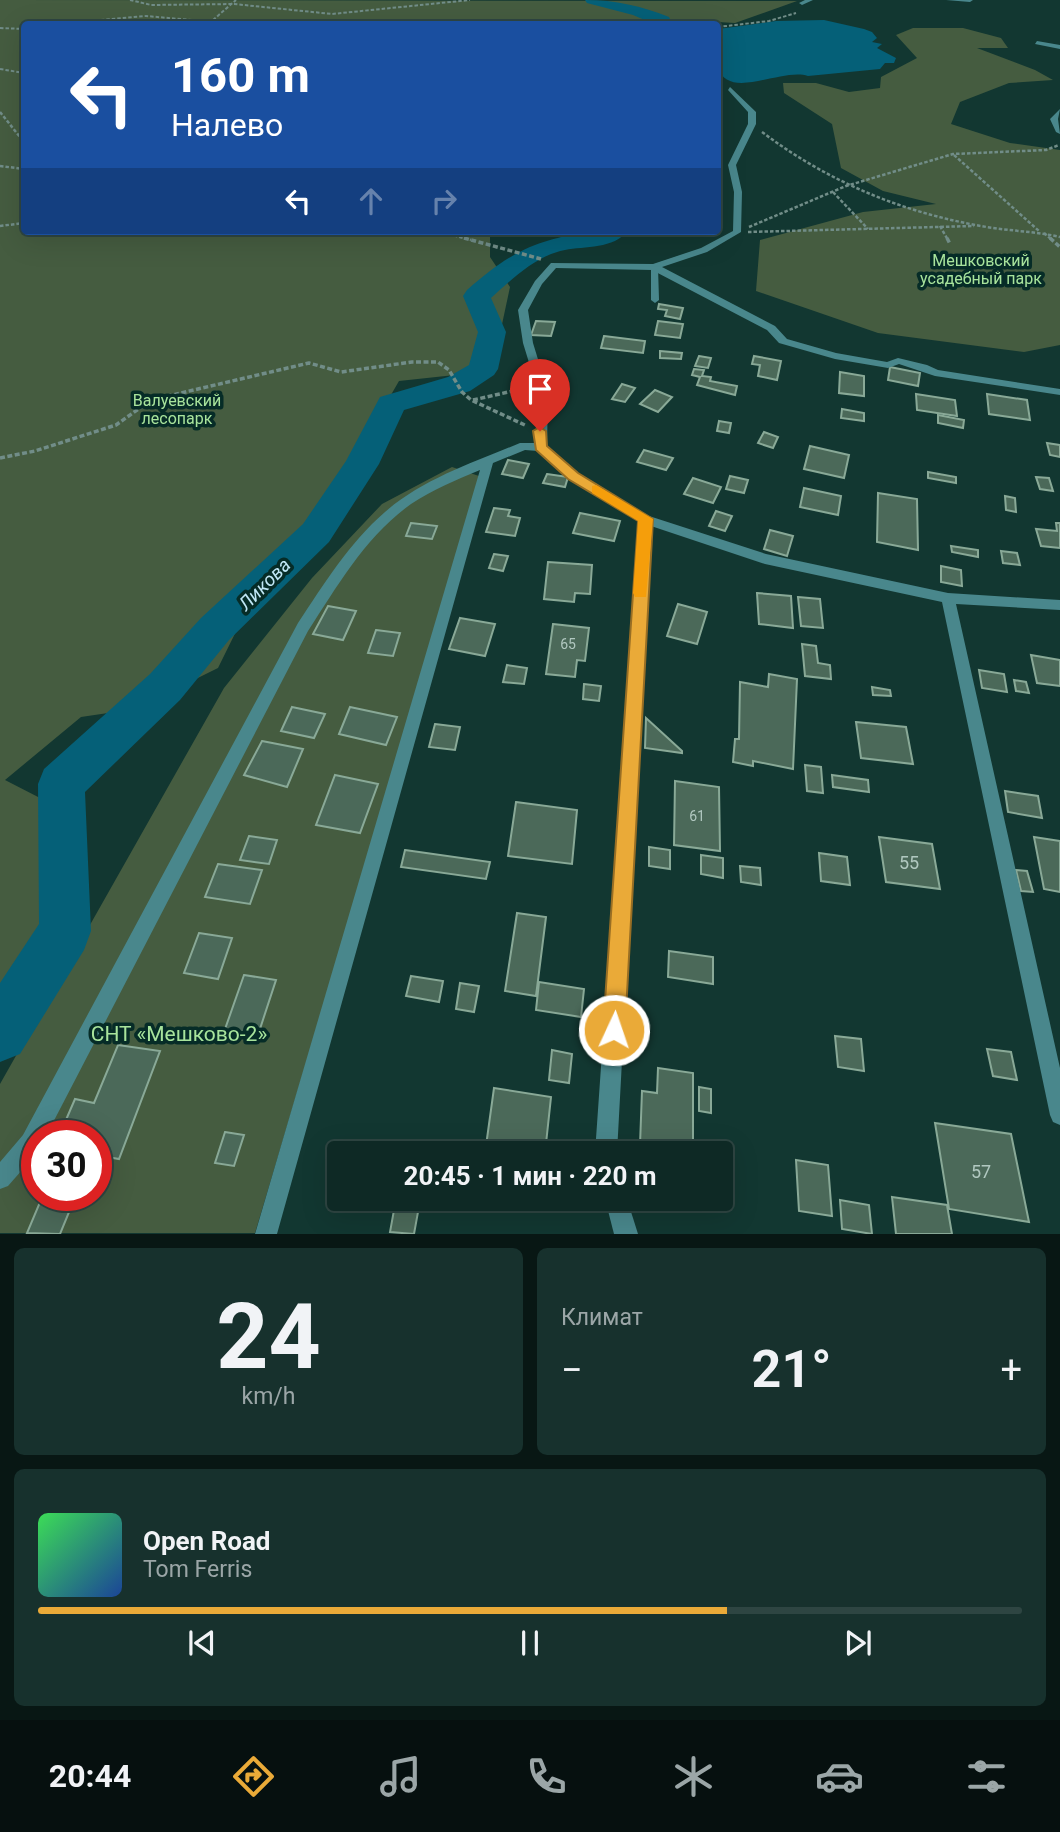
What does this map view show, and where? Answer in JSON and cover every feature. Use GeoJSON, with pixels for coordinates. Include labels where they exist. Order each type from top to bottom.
{"type":"FeatureCollection","features":[{"type":"Feature","properties":{"kind":"street"},"geometry":{"type":"LineString","coordinates":[[802,3],[810,0]]}},
{"type":"Feature","properties":{"kind":"street"},"geometry":{"type":"LineString","coordinates":[[949,0],[970,0]]}},
{"type":"Feature","properties":{"kind":"street"},"geometry":{"type":"LineString","coordinates":[[1037,43],[1060,47]]}},
{"type":"Feature","properties":{"kind":"street"},"geometry":{"type":"LineString","coordinates":[[730,89],[752,113],[752,124],[732,165],[738,192],[737,232],[704,250],[654,267],[554,265],[538,283],[523,310],[528,343],[543,392],[540,439],[573,476],[645,519],[765,559],[948,598],[1060,605]]}},
{"type":"Feature","properties":{"kind":"street"},"geometry":{"type":"LineString","coordinates":[[1060,111],[1054,119],[1060,132]]}},
{"type":"Feature","properties":{"kind":"street"},"geometry":{"type":"LineString","coordinates":[[654,267],[771,328],[783,341],[835,356],[888,365],[898,360],[923,366],[935,373],[1060,392]]}},
{"type":"Feature","properties":{"kind":"street"},"geometry":{"type":"LineString","coordinates":[[0,1178],[31,1143],[290,650],[339,574],[368,536],[406,502],[488,461],[540,439]]}},
{"type":"Feature","properties":{"kind":"street"},"geometry":{"type":"LineString","coordinates":[[265,1234],[488,461]]}},
{"type":"Feature","properties":{"kind":"street"},"geometry":{"type":"LineString","coordinates":[[607,1141],[645,519]]}},
{"type":"Feature","properties":{"kind":"street"},"geometry":{"type":"LineString","coordinates":[[948,598],[1060,1115]]}},
{"type":"Feature","properties":{"kind":"street"},"geometry":{"type":"LineString","coordinates":[[618,1211],[621,1231]]}},
{"type":"Feature","properties":{"kind":"lane"},"geometry":{"type":"LineString","coordinates":[[654,267],[655,300]]}},
{"type":"Feature","properties":{"kind":"path"},"geometry":{"type":"LineString","coordinates":[[130,0],[151,5],[234,4],[332,14],[470,0]]}},
{"type":"Feature","properties":{"kind":"path"},"geometry":{"type":"LineString","coordinates":[[76,21],[113,15],[180,15],[213,21],[236,0]]}},
{"type":"Feature","properties":{"kind":"path"},"geometry":{"type":"LineString","coordinates":[[721,27],[787,16],[798,12],[802,3]]}},
{"type":"Feature","properties":{"kind":"path"},"geometry":{"type":"LineString","coordinates":[[0,28],[21,29]]}},
{"type":"Feature","properties":{"kind":"path"},"geometry":{"type":"LineString","coordinates":[[0,69],[21,72]]}},
{"type":"Feature","properties":{"kind":"path"},"geometry":{"type":"LineString","coordinates":[[0,112],[21,138]]}},
{"type":"Feature","properties":{"kind":"path"},"geometry":{"type":"LineString","coordinates":[[752,124],[776,144],[846,186],[893,204],[981,226]]}},
{"type":"Feature","properties":{"kind":"path"},"geometry":{"type":"LineString","coordinates":[[737,232],[846,186],[953,154],[1046,149],[1060,145]]}},
{"type":"Feature","properties":{"kind":"path"},"geometry":{"type":"LineString","coordinates":[[953,154],[1060,247]]}},
{"type":"Feature","properties":{"kind":"path"},"geometry":{"type":"LineString","coordinates":[[0,166],[21,169]]}},
{"type":"Feature","properties":{"kind":"path"},"geometry":{"type":"LineString","coordinates":[[833,192],[868,229]]}},
{"type":"Feature","properties":{"kind":"path"},"geometry":{"type":"LineString","coordinates":[[0,226],[21,223]]}},
{"type":"Feature","properties":{"kind":"path"},"geometry":{"type":"LineString","coordinates":[[939,226],[950,244]]}},
{"type":"Feature","properties":{"kind":"path"},"geometry":{"type":"LineString","coordinates":[[737,232],[981,226],[1042,232],[1060,237]]}},
{"type":"Feature","properties":{"kind":"path"},"geometry":{"type":"LineString","coordinates":[[453,235],[548,261]]}},
{"type":"Feature","properties":{"kind":"path"},"geometry":{"type":"LineString","coordinates":[[0,458],[36,451],[116,425],[151,400],[309,363],[341,372],[412,362],[438,362],[449,370],[462,392],[471,400],[540,439]]}},
{"type":"Feature","properties":{"kind":"path"},"geometry":{"type":"LineString","coordinates":[[471,400],[541,385]]}},
{"type":"Feature","properties":{"kind":"green space","name":"Валуевский лесопарк"},"geometry":{"type":"Polygon","coordinates":[[[0,0],[797,1],[735,23],[21,21],[21,235],[490,235],[490,257],[510,287],[492,371],[399,381],[373,426],[343,489],[261,581],[218,668],[135,709],[81,717],[5,780],[77,817],[68,951],[0,1003],[0,0]]]}},
{"type":"Feature","properties":{"kind":"green space","name":"Мешковский усадебный парк"},"geometry":{"type":"Polygon","coordinates":[[[913,28],[963,28],[1001,38],[1008,48],[977,48],[1035,70],[1053,80],[1009,83],[960,102],[951,124],[1010,143],[1060,150],[1060,345],[1024,352],[878,333],[756,291],[760,240],[863,212],[936,204],[883,191],[841,168],[832,124],[784,93],[783,83],[816,83],[849,92],[880,88],[881,77],[917,58],[896,35],[913,28]]]}},
{"type":"Feature","properties":{"kind":"green space","name":"СНТ «Мешково-2»"},"geometry":{"type":"Polygon","coordinates":[[[452,467],[482,477],[255,1233],[0,1233],[0,1084],[224,688],[312,578],[382,504],[452,467]]]}},
{"type":"Feature","properties":{"kind":"water"},"geometry":{"type":"Polygon","coordinates":[[[824,20],[864,29],[877,38],[872,42],[882,44],[877,48],[896,58],[894,63],[885,63],[880,69],[808,76],[797,74],[744,83],[733,82],[724,77],[721,72],[721,29],[776,21],[824,20]]]}},
{"type":"Feature","properties":{"kind":"building"},"geometry":{"type":"Polygon","coordinates":[[[659,304],[683,308],[680,319],[665,316],[667,310],[658,309],[659,304]]]}},
{"type":"Feature","properties":{"kind":"building"},"geometry":{"type":"Polygon","coordinates":[[[536,321],[555,322],[551,336],[531,335],[536,321]]]}},
{"type":"Feature","properties":{"kind":"building"},"geometry":{"type":"Polygon","coordinates":[[[658,321],[683,324],[680,338],[655,335],[658,321]]]}},
{"type":"Feature","properties":{"kind":"building"},"geometry":{"type":"Polygon","coordinates":[[[604,336],[645,341],[643,353],[601,348],[604,336]]]}},
{"type":"Feature","properties":{"kind":"building"},"geometry":{"type":"Polygon","coordinates":[[[660,351],[682,353],[681,359],[660,358],[660,351]]]}},
{"type":"Feature","properties":{"kind":"building"},"geometry":{"type":"Polygon","coordinates":[[[699,356],[711,358],[708,368],[695,366],[699,356]]]}},
{"type":"Feature","properties":{"kind":"building"},"geometry":{"type":"Polygon","coordinates":[[[754,356],[781,361],[777,380],[758,376],[760,365],[752,364],[754,356]]]}},
{"type":"Feature","properties":{"kind":"building"},"geometry":{"type":"Polygon","coordinates":[[[890,367],[920,373],[918,386],[888,380],[890,367]]]}},
{"type":"Feature","properties":{"kind":"building"},"geometry":{"type":"Polygon","coordinates":[[[694,369],[704,370],[702,376],[711,377],[710,381],[737,386],[735,395],[697,385],[700,377],[692,375],[694,369]]]}},
{"type":"Feature","properties":{"kind":"building"},"geometry":{"type":"Polygon","coordinates":[[[840,372],[864,376],[864,396],[839,393],[840,372]]]}},
{"type":"Feature","properties":{"kind":"building"},"geometry":{"type":"Polygon","coordinates":[[[622,384],[635,388],[625,402],[612,399],[622,384]]]}},
{"type":"Feature","properties":{"kind":"building"},"geometry":{"type":"Polygon","coordinates":[[[655,390],[672,397],[658,412],[640,404],[655,390]]]}},
{"type":"Feature","properties":{"kind":"building"},"geometry":{"type":"Polygon","coordinates":[[[916,394],[955,400],[957,416],[917,410],[916,394]]]}},
{"type":"Feature","properties":{"kind":"building"},"geometry":{"type":"Polygon","coordinates":[[[987,394],[1027,400],[1030,420],[989,414],[987,394]]]}},
{"type":"Feature","properties":{"kind":"building"},"geometry":{"type":"Polygon","coordinates":[[[842,409],[864,413],[864,421],[841,418],[842,409]]]}},
{"type":"Feature","properties":{"kind":"building"},"geometry":{"type":"Polygon","coordinates":[[[938,415],[964,420],[963,428],[938,423],[938,415]]]}},
{"type":"Feature","properties":{"kind":"building"},"geometry":{"type":"Polygon","coordinates":[[[719,421],[731,423],[729,433],[717,431],[719,421]]]}},
{"type":"Feature","properties":{"kind":"building"},"geometry":{"type":"Polygon","coordinates":[[[764,432],[778,437],[773,448],[758,443],[764,432]]]}},
{"type":"Feature","properties":{"kind":"building"},"geometry":{"type":"Polygon","coordinates":[[[1047,443],[1060,445],[1060,457],[1050,455],[1047,443]]]}},
{"type":"Feature","properties":{"kind":"building"},"geometry":{"type":"Polygon","coordinates":[[[810,446],[849,455],[844,478],[804,469],[810,446]]]}},
{"type":"Feature","properties":{"kind":"building"},"geometry":{"type":"Polygon","coordinates":[[[644,450],[673,458],[666,470],[637,462],[644,450]]]}},
{"type":"Feature","properties":{"kind":"building"},"geometry":{"type":"Polygon","coordinates":[[[508,460],[529,464],[523,478],[502,474],[508,460]]]}},
{"type":"Feature","properties":{"kind":"building"},"geometry":{"type":"Polygon","coordinates":[[[928,472],[956,477],[956,483],[928,478],[928,472]]]}},
{"type":"Feature","properties":{"kind":"building"},"geometry":{"type":"Polygon","coordinates":[[[547,474],[568,477],[565,487],[543,483],[547,474]]]}},
{"type":"Feature","properties":{"kind":"building"},"geometry":{"type":"Polygon","coordinates":[[[730,476],[748,480],[744,493],[726,489],[730,476]]]}},
{"type":"Feature","properties":{"kind":"building"},"geometry":{"type":"Polygon","coordinates":[[[1036,477],[1049,478],[1053,491],[1040,489],[1036,477]]]}},
{"type":"Feature","properties":{"kind":"building"},"geometry":{"type":"Polygon","coordinates":[[[693,478],[721,487],[713,503],[684,494],[693,478]]]}},
{"type":"Feature","properties":{"kind":"building"},"geometry":{"type":"Polygon","coordinates":[[[804,488],[841,496],[838,515],[800,507],[804,488]]]}},
{"type":"Feature","properties":{"kind":"building"},"geometry":{"type":"Polygon","coordinates":[[[878,493],[917,499],[918,550],[877,542],[878,493]]]}},
{"type":"Feature","properties":{"kind":"building"},"geometry":{"type":"Polygon","coordinates":[[[1005,496],[1015,498],[1016,512],[1006,510],[1005,496]]]}},
{"type":"Feature","properties":{"kind":"building"},"geometry":{"type":"Polygon","coordinates":[[[494,508],[510,510],[508,516],[520,518],[515,536],[486,532],[494,508]]]}},
{"type":"Feature","properties":{"kind":"building"},"geometry":{"type":"Polygon","coordinates":[[[716,511],[732,516],[725,531],[709,526],[716,511]]]}},
{"type":"Feature","properties":{"kind":"building"},"geometry":{"type":"Polygon","coordinates":[[[580,513],[620,521],[614,541],[573,533],[580,513]]]}},
{"type":"Feature","properties":{"kind":"building"},"geometry":{"type":"Polygon","coordinates":[[[411,523],[437,526],[432,539],[406,536],[411,523]]]}},
{"type":"Feature","properties":{"kind":"building"},"geometry":{"type":"Polygon","coordinates":[[[1056,523],[1060,523],[1060,548],[1041,546],[1036,529],[1057,531],[1056,523]]]}},
{"type":"Feature","properties":{"kind":"building"},"geometry":{"type":"Polygon","coordinates":[[[770,530],[793,536],[787,556],[764,549],[770,530]]]}},
{"type":"Feature","properties":{"kind":"building"},"geometry":{"type":"Polygon","coordinates":[[[951,546],[978,550],[978,557],[952,552],[951,546]]]}},
{"type":"Feature","properties":{"kind":"building"},"geometry":{"type":"Polygon","coordinates":[[[1001,551],[1017,553],[1020,565],[1003,563],[1001,551]]]}},
{"type":"Feature","properties":{"kind":"building"},"geometry":{"type":"Polygon","coordinates":[[[494,554],[508,556],[503,571],[489,568],[494,554]]]}},
{"type":"Feature","properties":{"kind":"building"},"geometry":{"type":"Polygon","coordinates":[[[548,562],[592,565],[590,594],[575,593],[574,602],[544,599],[548,562]]]}},
{"type":"Feature","properties":{"kind":"building"},"geometry":{"type":"Polygon","coordinates":[[[941,566],[961,570],[962,586],[941,582],[941,566]]]}},
{"type":"Feature","properties":{"kind":"building"},"geometry":{"type":"Polygon","coordinates":[[[757,593],[791,596],[793,628],[759,624],[757,593]]]}},
{"type":"Feature","properties":{"kind":"building"},"geometry":{"type":"Polygon","coordinates":[[[798,597],[820,599],[823,628],[801,626],[798,597]]]}},
{"type":"Feature","properties":{"kind":"building"},"geometry":{"type":"Polygon","coordinates":[[[678,604],[707,612],[697,644],[667,636],[678,604]]]}},
{"type":"Feature","properties":{"kind":"building"},"geometry":{"type":"Polygon","coordinates":[[[328,606],[356,611],[343,640],[313,634],[328,606]]]}},
{"type":"Feature","properties":{"kind":"building"},"geometry":{"type":"Polygon","coordinates":[[[460,618],[495,624],[485,656],[449,649],[460,618]]]}},
{"type":"Feature","properties":{"kind":"building"},"geometry":{"type":"Polygon","coordinates":[[[553,624],[589,628],[585,661],[577,660],[575,677],[546,674],[553,624]]]}},
{"type":"Feature","properties":{"kind":"building"},"geometry":{"type":"Polygon","coordinates":[[[376,630],[400,633],[393,656],[368,653],[376,630]]]}},
{"type":"Feature","properties":{"kind":"building"},"geometry":{"type":"Polygon","coordinates":[[[802,644],[816,646],[818,663],[830,665],[831,679],[805,676],[802,644]]]}},
{"type":"Feature","properties":{"kind":"building"},"geometry":{"type":"Polygon","coordinates":[[[1031,655],[1060,660],[1060,686],[1037,683],[1031,655]]]}},
{"type":"Feature","properties":{"kind":"building"},"geometry":{"type":"Polygon","coordinates":[[[507,665],[527,668],[524,684],[503,682],[507,665]]]}},
{"type":"Feature","properties":{"kind":"building"},"geometry":{"type":"Polygon","coordinates":[[[979,670],[1004,674],[1007,692],[982,688],[979,670]]]}},
{"type":"Feature","properties":{"kind":"building"},"geometry":{"type":"Polygon","coordinates":[[[769,674],[797,679],[793,769],[753,761],[753,766],[733,762],[735,739],[739,739],[740,682],[768,687],[769,674]]]}},
{"type":"Feature","properties":{"kind":"building"},"geometry":{"type":"Polygon","coordinates":[[[1014,680],[1026,682],[1029,693],[1016,691],[1014,680]]]}},
{"type":"Feature","properties":{"kind":"building"},"geometry":{"type":"Polygon","coordinates":[[[584,684],[601,686],[599,701],[583,699],[584,684]]]}},
{"type":"Feature","properties":{"kind":"building"},"geometry":{"type":"Polygon","coordinates":[[[872,687],[890,690],[891,696],[873,695],[872,687]]]}},
{"type":"Feature","properties":{"kind":"building"},"geometry":{"type":"Polygon","coordinates":[[[292,707],[325,714],[314,738],[281,731],[292,707]]]}},
{"type":"Feature","properties":{"kind":"building"},"geometry":{"type":"Polygon","coordinates":[[[350,707],[397,717],[386,745],[339,734],[350,707]]]}},
{"type":"Feature","properties":{"kind":"building"},"geometry":{"type":"Polygon","coordinates":[[[646,718],[682,751],[682,753],[645,748],[646,718]]]}},
{"type":"Feature","properties":{"kind":"building"},"geometry":{"type":"Polygon","coordinates":[[[856,722],[906,727],[913,764],[861,758],[856,722]]]}},
{"type":"Feature","properties":{"kind":"building"},"geometry":{"type":"Polygon","coordinates":[[[435,724],[460,727],[455,750],[429,747],[435,724]]]}},
{"type":"Feature","properties":{"kind":"building"},"geometry":{"type":"Polygon","coordinates":[[[262,741],[303,749],[287,787],[244,775],[262,741]]]}},
{"type":"Feature","properties":{"kind":"building"},"geometry":{"type":"Polygon","coordinates":[[[805,765],[821,767],[823,793],[807,791],[805,765]]]}},
{"type":"Feature","properties":{"kind":"building"},"geometry":{"type":"Polygon","coordinates":[[[335,775],[378,784],[360,833],[316,825],[335,775]]]}},
{"type":"Feature","properties":{"kind":"building"},"geometry":{"type":"Polygon","coordinates":[[[832,775],[868,780],[869,792],[833,787],[832,775]]]}},
{"type":"Feature","properties":{"kind":"building"},"geometry":{"type":"Polygon","coordinates":[[[675,781],[719,787],[720,851],[674,845],[675,781]]]}},
{"type":"Feature","properties":{"kind":"building"},"geometry":{"type":"Polygon","coordinates":[[[1005,791],[1038,796],[1042,818],[1008,812],[1005,791]]]}},
{"type":"Feature","properties":{"kind":"building"},"geometry":{"type":"Polygon","coordinates":[[[516,802],[577,810],[572,864],[508,856],[516,802]]]}},
{"type":"Feature","properties":{"kind":"building"},"geometry":{"type":"Polygon","coordinates":[[[249,836],[277,840],[269,864],[240,860],[249,836]]]}},
{"type":"Feature","properties":{"kind":"building"},"geometry":{"type":"Polygon","coordinates":[[[879,837],[932,844],[940,889],[886,882],[879,837]]]}},
{"type":"Feature","properties":{"kind":"building"},"geometry":{"type":"Polygon","coordinates":[[[1034,837],[1060,841],[1060,892],[1044,889],[1034,837]]]}},
{"type":"Feature","properties":{"kind":"building"},"geometry":{"type":"Polygon","coordinates":[[[649,847],[670,850],[670,869],[649,866],[649,847]]]}},
{"type":"Feature","properties":{"kind":"building"},"geometry":{"type":"Polygon","coordinates":[[[405,850],[490,862],[486,879],[401,867],[405,850]]]}},
{"type":"Feature","properties":{"kind":"building"},"geometry":{"type":"Polygon","coordinates":[[[819,853],[847,857],[850,885],[821,881],[819,853]]]}},
{"type":"Feature","properties":{"kind":"building"},"geometry":{"type":"Polygon","coordinates":[[[701,855],[723,858],[723,878],[701,874],[701,855]]]}},
{"type":"Feature","properties":{"kind":"building"},"geometry":{"type":"Polygon","coordinates":[[[218,864],[262,870],[250,904],[205,897],[218,864]]]}},
{"type":"Feature","properties":{"kind":"building"},"geometry":{"type":"Polygon","coordinates":[[[740,866],[760,868],[761,885],[741,882],[740,866]]]}},
{"type":"Feature","properties":{"kind":"building"},"geometry":{"type":"Polygon","coordinates":[[[1016,870],[1027,871],[1033,892],[1021,891],[1016,870]]]}},
{"type":"Feature","properties":{"kind":"building"},"geometry":{"type":"Polygon","coordinates":[[[517,913],[546,917],[536,996],[505,991],[517,913]]]}},
{"type":"Feature","properties":{"kind":"building"},"geometry":{"type":"Polygon","coordinates":[[[199,933],[232,938],[218,979],[184,973],[199,933]]]}},
{"type":"Feature","properties":{"kind":"building"},"geometry":{"type":"Polygon","coordinates":[[[669,951],[713,957],[713,984],[668,977],[669,951]]]}},
{"type":"Feature","properties":{"kind":"building"},"geometry":{"type":"Polygon","coordinates":[[[244,975],[276,980],[257,1038],[224,1032],[244,975]]]}},
{"type":"Feature","properties":{"kind":"building"},"geometry":{"type":"Polygon","coordinates":[[[411,976],[443,981],[439,1002],[406,996],[411,976]]]}},
{"type":"Feature","properties":{"kind":"building"},"geometry":{"type":"Polygon","coordinates":[[[539,982],[584,989],[581,1017],[536,1010],[539,982]]]}},
{"type":"Feature","properties":{"kind":"building"},"geometry":{"type":"Polygon","coordinates":[[[460,983],[479,986],[474,1012],[456,1009],[460,983]]]}},
{"type":"Feature","properties":{"kind":"building"},"geometry":{"type":"Polygon","coordinates":[[[835,1036],[861,1039],[864,1071],[838,1067],[835,1036]]]}},
{"type":"Feature","properties":{"kind":"building"},"geometry":{"type":"Polygon","coordinates":[[[118,1045],[160,1051],[119,1159],[112,1158],[112,1120],[66,1120],[75,1099],[94,1103],[118,1045]]]}},
{"type":"Feature","properties":{"kind":"building"},"geometry":{"type":"Polygon","coordinates":[[[987,1049],[1011,1052],[1017,1080],[993,1076],[987,1049]]]}},
{"type":"Feature","properties":{"kind":"building"},"geometry":{"type":"Polygon","coordinates":[[[552,1050],[572,1054],[569,1083],[549,1080],[552,1050]]]}},
{"type":"Feature","properties":{"kind":"building"},"geometry":{"type":"Polygon","coordinates":[[[658,1068],[693,1073],[693,1141],[640,1141],[642,1091],[657,1093],[658,1068]]]}},
{"type":"Feature","properties":{"kind":"building"},"geometry":{"type":"Polygon","coordinates":[[[699,1087],[711,1089],[711,1113],[699,1111],[699,1087]]]}},
{"type":"Feature","properties":{"kind":"building"},"geometry":{"type":"Polygon","coordinates":[[[494,1088],[551,1097],[546,1141],[487,1141],[494,1088]]]}},
{"type":"Feature","properties":{"kind":"building"},"geometry":{"type":"Polygon","coordinates":[[[935,1123],[1011,1134],[1029,1222],[949,1209],[935,1123]]]}},
{"type":"Feature","properties":{"kind":"building"},"geometry":{"type":"Polygon","coordinates":[[[225,1132],[244,1135],[234,1166],[215,1163],[225,1132]]]}},
{"type":"Feature","properties":{"kind":"building"},"geometry":{"type":"Polygon","coordinates":[[[796,1160],[828,1165],[832,1216],[799,1211],[796,1160]]]}},
{"type":"Feature","properties":{"kind":"building"},"geometry":{"type":"Polygon","coordinates":[[[892,1197],[947,1205],[952,1234],[896,1234],[892,1197]]]}},
{"type":"Feature","properties":{"kind":"building"},"geometry":{"type":"Polygon","coordinates":[[[840,1200],[869,1205],[872,1234],[842,1229],[840,1200]]]}},
{"type":"Feature","properties":{"kind":"building"},"geometry":{"type":"Polygon","coordinates":[[[36,1211],[69,1211],[60,1234],[27,1233],[36,1211]]]}},
{"type":"Feature","properties":{"kind":"building"},"geometry":{"type":"Polygon","coordinates":[[[394,1211],[418,1211],[414,1234],[390,1232],[394,1211]]]}},
{"type":"Feature","properties":{"kind":"waterway","name":"Ликова"},"geometry":{"type":"LineString","coordinates":[[593,0],[639,11],[663,21]]}},
{"type":"Feature","properties":{"kind":"waterway","name":"Ликова"},"geometry":{"type":"LineString","coordinates":[[0,1034],[65,931],[61,784],[165,687],[215,629],[316,533],[362,464],[391,404],[459,384],[483,369],[492,332],[477,296],[511,268],[539,250],[607,235]]}},
{"type":"Feature","properties":{"kind":"slow traffic"},"geometry":{"type":"LineString","coordinates":[[596,490],[645,519],[641,593]]}},
{"type":"Feature","properties":{"kind":"route"},"geometry":{"type":"LineString","coordinates":[[540,431],[541,447],[573,476],[645,519],[614,1030]]}}]}
